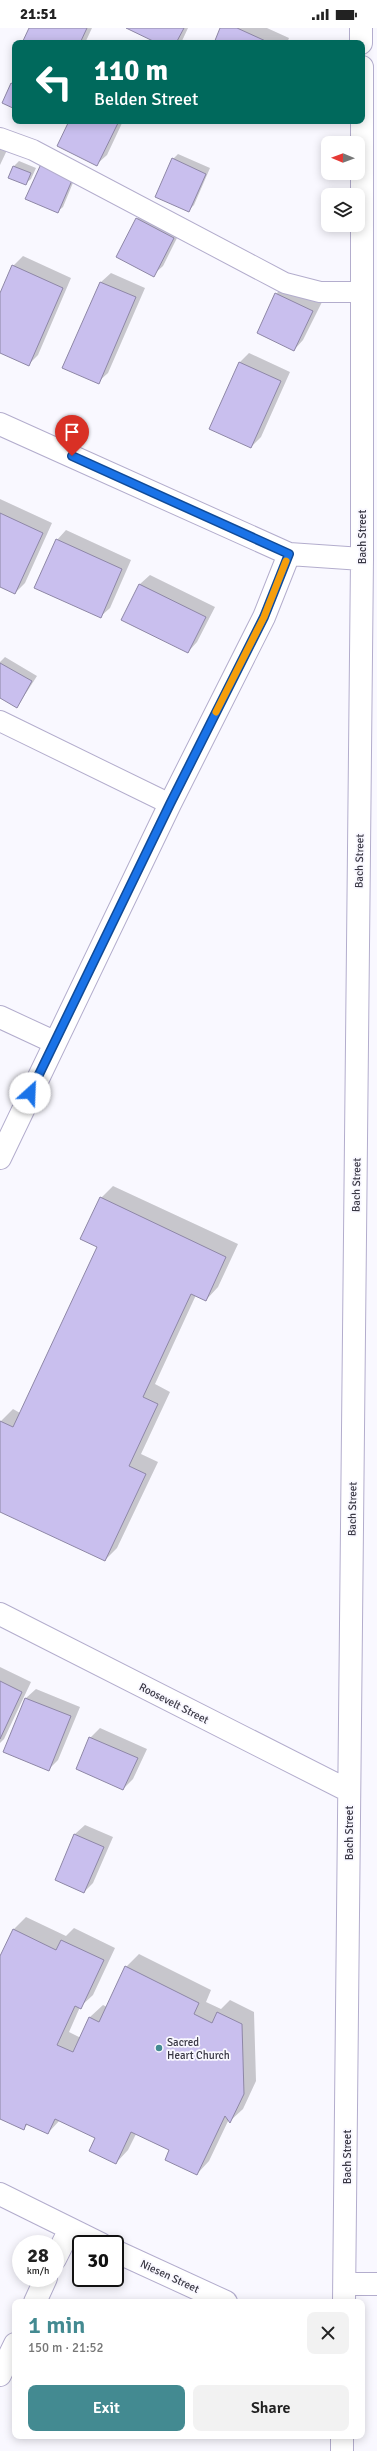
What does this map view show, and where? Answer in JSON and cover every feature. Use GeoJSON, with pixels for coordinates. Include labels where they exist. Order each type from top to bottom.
{"type":"FeatureCollection","features":[{"type":"Feature","properties":{"kind":"street"},"geometry":{"type":"LineString","coordinates":[[361,28],[361,40]]}},
{"type":"Feature","properties":{"kind":"street","name":"Bach Street"},"geometry":{"type":"LineString","coordinates":[[345,2293],[349,1791],[368,858],[362,559],[370,336],[362,292],[362,124]]}},
{"type":"Feature","properties":{"kind":"street"},"geometry":{"type":"LineString","coordinates":[[0,424],[289,554],[362,559]]}},
{"type":"Feature","properties":{"kind":"street"},"geometry":{"type":"LineString","coordinates":[[0,1158],[54,1042],[170,804],[264,617],[289,554]]}},
{"type":"Feature","properties":{"kind":"street"},"geometry":{"type":"LineString","coordinates":[[0,1016],[54,1042]]}},
{"type":"Feature","properties":{"kind":"street","name":"Roosevelt Street"},"geometry":{"type":"LineString","coordinates":[[0,1614],[349,1791]]}},
{"type":"Feature","properties":{"kind":"street"},"geometry":{"type":"LineString","coordinates":[[0,2194],[81,2235]]}},
{"type":"Feature","properties":{"kind":"street"},"geometry":{"type":"LineString","coordinates":[[64,2241],[70,2230]]}},
{"type":"Feature","properties":{"kind":"street","name":"Niesen Street"},"geometry":{"type":"LineString","coordinates":[[124,2255],[219,2299]]}},
{"type":"Feature","properties":{"kind":"street"},"geometry":{"type":"LineString","coordinates":[[345,2293],[377,2284]]}},
{"type":"Feature","properties":{"kind":"street"},"geometry":{"type":"LineString","coordinates":[[36,2299],[42,2287]]}},
{"type":"Feature","properties":{"kind":"street"},"geometry":{"type":"LineString","coordinates":[[0,2375],[12,2350]]}},
{"type":"Feature","properties":{"kind":"street"},"geometry":{"type":"LineString","coordinates":[[342,2439],[342,2451]]}},
{"type":"Feature","properties":{"kind":"lane"},"geometry":{"type":"LineString","coordinates":[[0,138],[33,150],[285,283],[320,292],[362,292]]}},
{"type":"Feature","properties":{"kind":"lane"},"geometry":{"type":"LineString","coordinates":[[0,721],[170,804]]}},
{"type":"Feature","properties":{"kind":"building"},"geometry":{"type":"Polygon","coordinates":[[[29,28],[87,28],[81,40],[23,40],[29,28]]]}},
{"type":"Feature","properties":{"kind":"building"},"geometry":{"type":"Polygon","coordinates":[[[126,28],[184,28],[178,40],[151,40],[126,28]]]}},
{"type":"Feature","properties":{"kind":"building"},"geometry":{"type":"Polygon","coordinates":[[[220,28],[237,28],[263,40],[215,40],[220,28]]]}},
{"type":"Feature","properties":{"kind":"building"},"geometry":{"type":"Polygon","coordinates":[[[11,83],[12,108],[2,103],[11,83]]]}},
{"type":"Feature","properties":{"kind":"building"},"geometry":{"type":"Polygon","coordinates":[[[68,124],[118,124],[97,166],[57,146],[68,124]]]}},
{"type":"Feature","properties":{"kind":"building"},"geometry":{"type":"Polygon","coordinates":[[[172,158],[206,174],[189,212],[155,197],[172,158]]]}},
{"type":"Feature","properties":{"kind":"building"},"geometry":{"type":"Polygon","coordinates":[[[41,164],[73,178],[58,213],[25,199],[41,164]]]}},
{"type":"Feature","properties":{"kind":"building"},"geometry":{"type":"Polygon","coordinates":[[[13,166],[31,173],[26,185],[8,178],[13,166]]]}},
{"type":"Feature","properties":{"kind":"building"},"geometry":{"type":"Polygon","coordinates":[[[136,218],[174,238],[154,277],[116,257],[136,218]]]}},
{"type":"Feature","properties":{"kind":"building"},"geometry":{"type":"Polygon","coordinates":[[[12,265],[63,288],[29,366],[0,353],[0,293],[12,265]]]}},
{"type":"Feature","properties":{"kind":"building"},"geometry":{"type":"Polygon","coordinates":[[[100,282],[136,297],[99,384],[62,368],[100,282]]]}},
{"type":"Feature","properties":{"kind":"building"},"geometry":{"type":"Polygon","coordinates":[[[275,293],[313,311],[294,351],[257,333],[275,293]]]}},
{"type":"Feature","properties":{"kind":"building"},"geometry":{"type":"Polygon","coordinates":[[[239,362],[281,381],[251,448],[209,429],[239,362]]]}},
{"type":"Feature","properties":{"kind":"building"},"geometry":{"type":"Polygon","coordinates":[[[0,513],[43,533],[15,594],[0,587],[0,513]]]}},
{"type":"Feature","properties":{"kind":"building"},"geometry":{"type":"Polygon","coordinates":[[[56,539],[122,569],[101,618],[34,588],[56,539]]]}},
{"type":"Feature","properties":{"kind":"building"},"geometry":{"type":"Polygon","coordinates":[[[139,584],[206,617],[188,653],[121,620],[139,584]]]}},
{"type":"Feature","properties":{"kind":"building"},"geometry":{"type":"Polygon","coordinates":[[[0,663],[32,681],[17,708],[0,698],[0,663]]]}},
{"type":"Feature","properties":{"kind":"building"},"geometry":{"type":"Polygon","coordinates":[[[100,1197],[226,1257],[206,1301],[191,1294],[143,1397],[158,1404],[129,1466],[146,1474],[105,1561],[0,1512],[0,1421],[13,1427],[97,1247],[80,1239],[100,1197]]]}},
{"type":"Feature","properties":{"kind":"building"},"geometry":{"type":"Polygon","coordinates":[[[0,1681],[22,1692],[0,1739],[0,1681]]]}},
{"type":"Feature","properties":{"kind":"building"},"geometry":{"type":"Polygon","coordinates":[[[25,1698],[71,1716],[49,1771],[3,1752],[25,1698]]]}},
{"type":"Feature","properties":{"kind":"building"},"geometry":{"type":"Polygon","coordinates":[[[89,1737],[138,1758],[123,1790],[76,1769],[89,1737]]]}},
{"type":"Feature","properties":{"kind":"building"},"geometry":{"type":"Polygon","coordinates":[[[74,1834],[104,1847],[84,1893],[55,1880],[74,1834]]]}},
{"type":"Feature","properties":{"kind":"building","name":"Sacred Heart Church"},"geometry":{"type":"Polygon","coordinates":[[[13,1929],[56,1950],[61,1940],[104,1960],[81,2009],[75,2006],[57,2045],[73,2052],[89,2017],[99,2022],[125,1966],[199,2003],[194,2014],[212,2023],[217,2012],[242,2024],[244,2094],[230,2123],[225,2116],[197,2175],[165,2160],[169,2150],[131,2132],[116,2164],[89,2151],[95,2138],[55,2119],[48,2134],[26,2124],[24,2130],[0,2119],[0,1956],[13,1929]]]}},
{"type":"Feature","properties":{"kind":"slow traffic"},"geometry":{"type":"LineString","coordinates":[[216,712],[264,617],[286,561]]}},
{"type":"Feature","properties":{"kind":"place","name":"Sacred Heart Church"},"geometry":{"type":"Point","coordinates":[159,2048]}},
{"type":"Feature","properties":{"kind":"route"},"geometry":{"type":"LineString","coordinates":[[30,1093],[170,804],[264,617],[289,554],[72,456]]}}]}
